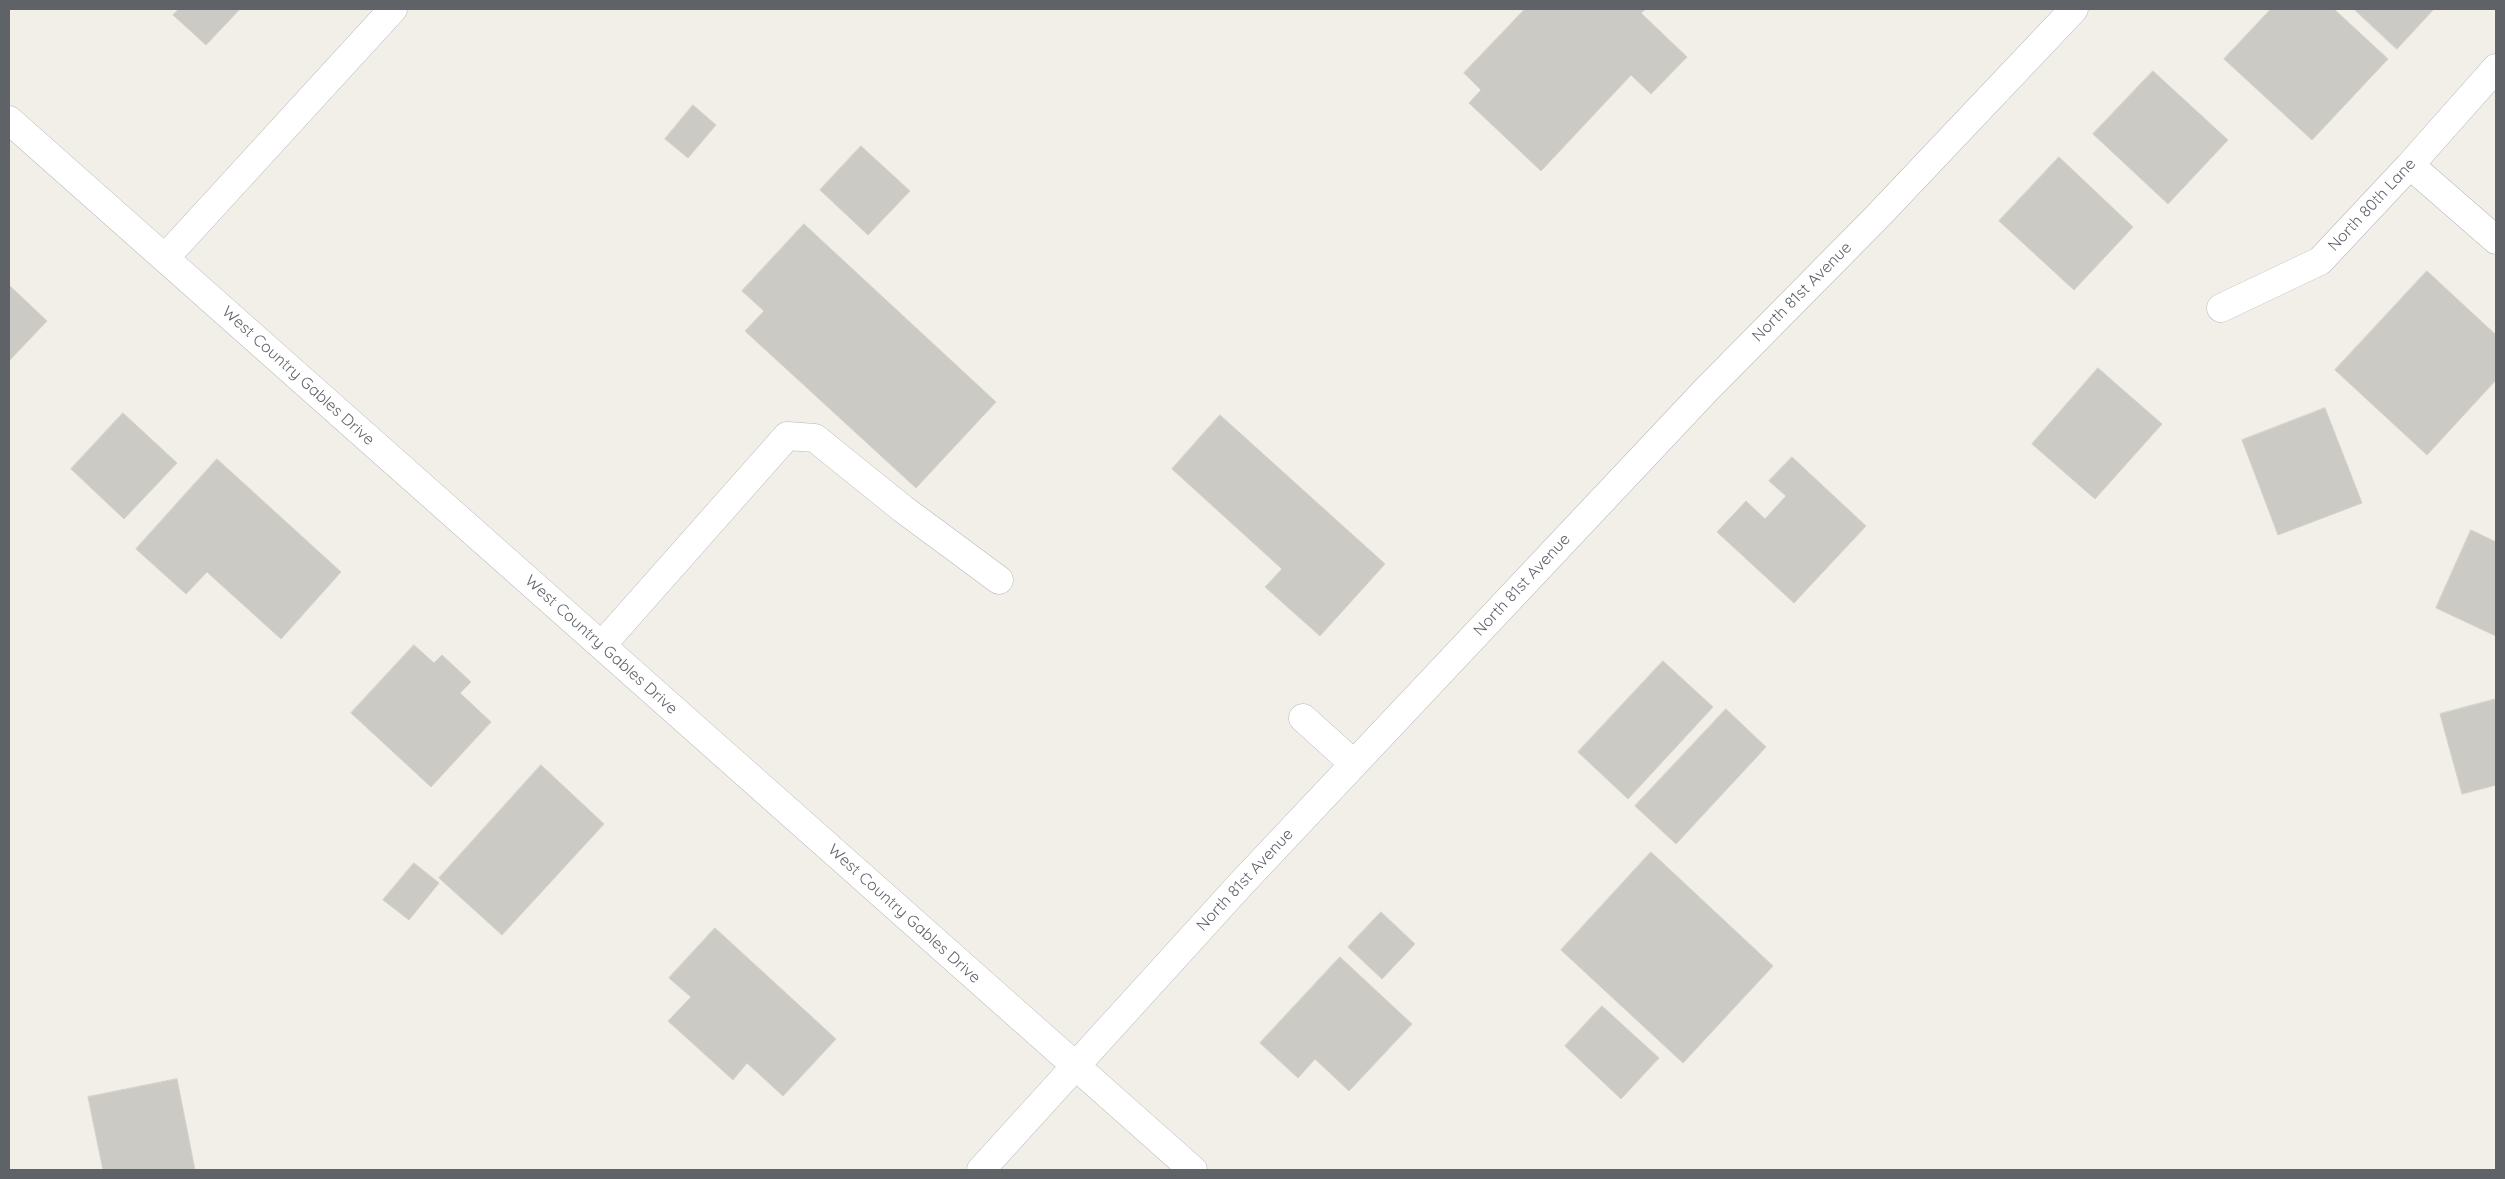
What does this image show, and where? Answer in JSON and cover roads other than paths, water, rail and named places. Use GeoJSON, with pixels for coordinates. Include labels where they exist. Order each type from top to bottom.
{"type":"FeatureCollection","features":[{"type":"Feature","properties":{"kind":"street"},"geometry":{"type":"LineString","coordinates":[[165,258],[269,141],[393,9]]}},
{"type":"Feature","properties":{"kind":"street","name":"North 81st Avenue"},"geometry":{"type":"LineString","coordinates":[[981,1170],[1074,1065],[1354,764],[1708,388],[1876,218],[2074,9]]}},
{"type":"Feature","properties":{"kind":"street","name":"North 80th Lane"},"geometry":{"type":"LineString","coordinates":[[2221,308],[2320,260],[2410,165],[2496,68]]}},
{"type":"Feature","properties":{"kind":"street","name":"West Country Gables Drive"},"geometry":{"type":"LineString","coordinates":[[9,120],[1193,1170]]}},
{"type":"Feature","properties":{"kind":"street"},"geometry":{"type":"LineString","coordinates":[[2410,165],[2496,240]]}},
{"type":"Feature","properties":{"kind":"street"},"geometry":{"type":"LineString","coordinates":[[602,645],[787,436],[815,438],[902,509],[999,580]]}},
{"type":"Feature","properties":{"kind":"street"},"geometry":{"type":"LineString","coordinates":[[1303,718],[1354,764]]}}]}
